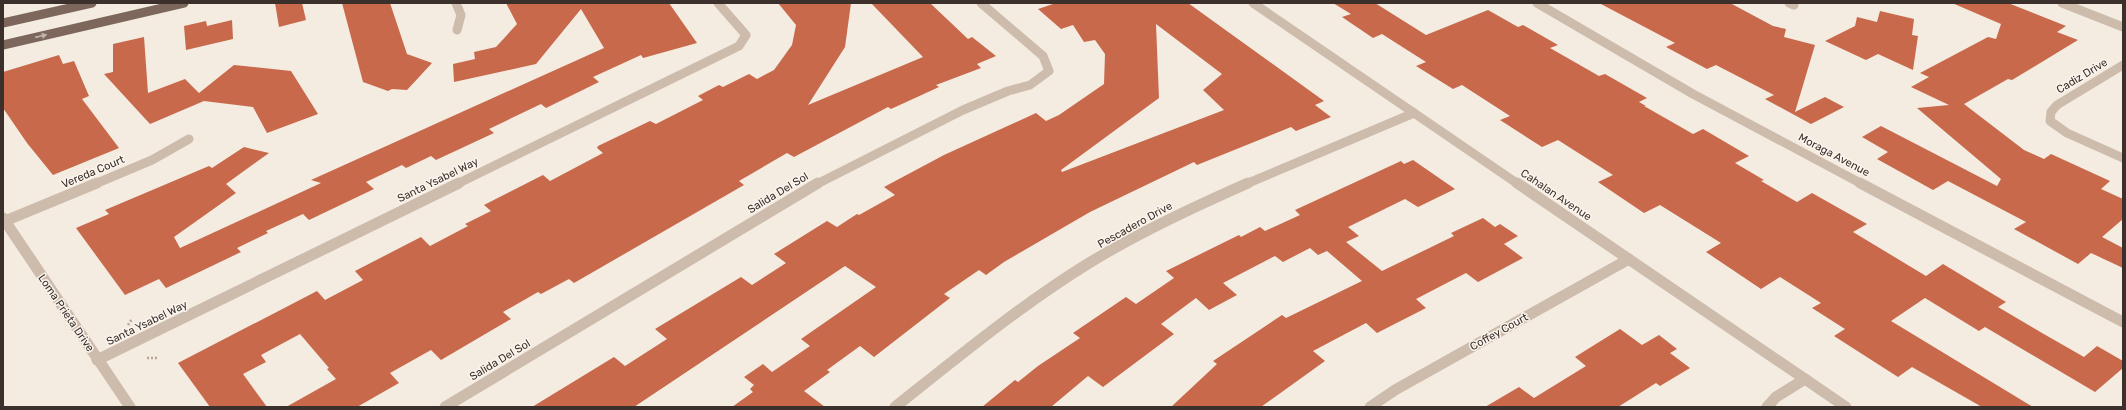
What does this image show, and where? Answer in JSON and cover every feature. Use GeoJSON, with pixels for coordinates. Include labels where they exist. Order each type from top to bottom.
{"type":"FeatureCollection","features":[{"type":"Feature","properties":{"kind":"main road"},"geometry":{"type":"LineString","coordinates":[[3,23],[92,3]]}},
{"type":"Feature","properties":{"kind":"main road"},"geometry":{"type":"LineString","coordinates":[[3,45],[184,3]]}},
{"type":"Feature","properties":{"kind":"street"},"geometry":{"type":"LineString","coordinates":[[456,3],[461,15],[457,30]]}},
{"type":"Feature","properties":{"kind":"street","name":"Santa Ysabel Way"},"geometry":{"type":"LineString","coordinates":[[97,360],[739,46],[746,35],[740,26],[729,17],[718,3]]}},
{"type":"Feature","properties":{"kind":"street","name":"Salida Del Sol"},"geometry":{"type":"LineString","coordinates":[[445,407],[823,180],[870,155],[963,110],[1008,91],[1030,85],[1049,71],[1043,56],[981,3]]}},
{"type":"Feature","properties":{"kind":"street","name":"Cahalan Avenue"},"geometry":{"type":"LineString","coordinates":[[1253,3],[1846,407]]}},
{"type":"Feature","properties":{"kind":"street","name":"Moraga Avenue"},"geometry":{"type":"LineString","coordinates":[[1537,3],[1693,94],[2061,291],[2123,322]]}},
{"type":"Feature","properties":{"kind":"street"},"geometry":{"type":"LineString","coordinates":[[2062,3],[2123,27]]}},
{"type":"Feature","properties":{"kind":"street","name":"Cadiz Drive"},"geometry":{"type":"LineString","coordinates":[[2123,65],[2058,105],[2051,112],[2050,121],[2067,133],[2123,158]]}},
{"type":"Feature","properties":{"kind":"street","name":"Pescadero Drive"},"geometry":{"type":"LineString","coordinates":[[895,407],[1043,294],[1104,256],[1183,212],[1414,113]]}},
{"type":"Feature","properties":{"kind":"street","name":"Vereda Court"},"geometry":{"type":"LineString","coordinates":[[4,220],[152,160],[189,140]]}},
{"type":"Feature","properties":{"kind":"street","name":"Loma Prieta Drive"},"geometry":{"type":"LineString","coordinates":[[4,220],[130,407]]}},
{"type":"Feature","properties":{"kind":"street","name":"Coffey Court"},"geometry":{"type":"LineString","coordinates":[[1370,407],[1395,390],[1629,259]]}},
{"type":"Feature","properties":{"kind":"street"},"geometry":{"type":"LineString","coordinates":[[1767,407],[1776,397],[1805,380]]}},
{"type":"Feature","properties":{"kind":"path"},"geometry":{"type":"LineString","coordinates":[[126,326],[132,319]]}},
{"type":"Feature","properties":{"kind":"path"},"geometry":{"type":"LineString","coordinates":[[147,358],[160,358]]}},
{"type":"Feature","properties":{"kind":"building"},"geometry":{"type":"Polygon","coordinates":[[[275,3],[302,3],[306,20],[279,27],[275,3]]]}},
{"type":"Feature","properties":{"kind":"building"},"geometry":{"type":"Polygon","coordinates":[[[342,3],[390,3],[407,54],[432,63],[407,90],[392,89],[388,91],[363,82],[342,3]]]}},
{"type":"Feature","properties":{"kind":"building"},"geometry":{"type":"Polygon","coordinates":[[[506,3],[669,3],[697,43],[643,58],[641,55],[593,77],[599,82],[546,108],[541,104],[489,129],[494,133],[436,160],[431,156],[406,168],[402,165],[366,182],[374,189],[309,220],[303,214],[266,231],[268,233],[237,248],[241,252],[166,288],[159,279],[125,295],[76,228],[109,214],[105,210],[209,166],[212,168],[244,147],[269,153],[226,184],[236,193],[174,237],[180,248],[321,183],[311,180],[604,48],[581,9],[536,64],[454,82],[453,64],[475,59],[474,52],[496,47],[517,24],[506,3]]]}},
{"type":"Feature","properties":{"kind":"building"},"geometry":{"type":"Polygon","coordinates":[[[778,3],[851,3],[845,47],[808,105],[923,57],[871,3],[930,3],[968,39],[972,37],[996,56],[977,64],[981,68],[936,85],[939,87],[891,109],[888,107],[794,157],[787,153],[739,181],[744,185],[574,283],[569,279],[541,294],[538,292],[503,312],[511,319],[441,360],[431,350],[390,373],[399,383],[357,407],[286,407],[336,379],[327,369],[329,368],[300,334],[261,355],[266,362],[243,374],[267,407],[210,407],[178,363],[317,291],[325,300],[363,280],[355,271],[421,237],[430,246],[468,226],[465,224],[491,211],[484,205],[543,175],[550,181],[603,153],[597,148],[598,146],[650,121],[656,124],[703,100],[698,96],[719,85],[723,87],[749,74],[757,79],[774,70],[792,45],[796,25],[778,3]]]}},
{"type":"Feature","properties":{"kind":"building"},"geometry":{"type":"Polygon","coordinates":[[[1056,3],[1188,3],[1324,101],[1315,105],[1331,117],[1296,131],[1291,127],[1197,165],[1194,162],[1090,212],[1004,262],[986,275],[979,270],[944,294],[950,298],[874,357],[860,346],[827,370],[830,372],[804,391],[825,407],[732,407],[753,392],[750,389],[754,385],[744,377],[763,364],[772,372],[810,346],[801,339],[876,287],[845,266],[634,407],[532,407],[614,357],[625,366],[667,339],[655,329],[741,277],[752,285],[786,263],[774,254],[827,221],[837,227],[857,214],[859,215],[895,195],[884,187],[944,155],[1036,113],[1046,121],[1059,115],[1104,84],[1105,54],[1095,40],[1084,42],[1073,25],[1061,29],[1038,9],[1056,3]],[[1156,24],[1159,98],[1061,170],[1062,172],[1224,110],[1203,90],[1222,74],[1156,24]]]}},
{"type":"Feature","properties":{"kind":"building"},"geometry":{"type":"Polygon","coordinates":[[[1333,3],[1375,3],[1426,35],[1488,10],[1518,27],[1523,25],[1558,45],[1550,48],[1599,76],[1605,74],[1647,98],[1639,102],[1646,106],[1644,106],[1693,134],[1703,129],[1749,156],[1735,163],[1764,180],[1761,181],[1797,202],[1812,193],[1867,224],[1853,232],[1926,276],[1943,264],[2006,302],[1998,307],[2042,333],[2084,357],[2097,346],[2123,361],[2123,368],[2095,392],[1985,327],[1979,331],[1925,298],[1891,321],[2033,407],[1982,407],[1912,367],[1898,377],[1834,336],[1845,329],[1812,308],[1821,303],[1780,277],[1761,289],[1706,252],[1721,243],[1660,205],[1644,213],[1598,182],[1613,175],[1558,140],[1542,147],[1500,120],[1510,116],[1462,85],[1453,89],[1416,66],[1426,62],[1382,34],[1373,38],[1342,17],[1351,14],[1333,3]]]}},
{"type":"Feature","properties":{"kind":"building"},"geometry":{"type":"Polygon","coordinates":[[[1599,3],[1730,3],[1773,26],[1786,29],[1784,37],[1815,45],[1795,112],[1825,97],[1844,107],[1811,124],[1765,99],[1774,95],[1716,65],[1707,69],[1666,47],[1675,43],[1599,3]]]}},
{"type":"Feature","properties":{"kind":"building"},"geometry":{"type":"Polygon","coordinates":[[[1952,3],[2008,3],[2066,26],[2057,32],[2078,40],[2012,80],[2008,79],[1964,104],[2024,150],[2044,159],[2051,154],[2110,181],[2101,189],[2123,199],[2123,219],[2102,237],[2123,248],[2123,268],[2091,253],[2078,264],[2014,229],[2026,222],[1948,181],[1933,190],[1877,159],[1888,152],[1862,137],[1881,126],[1997,186],[2001,179],[1917,108],[1949,105],[1911,87],[1929,77],[1920,73],[1988,37],[1996,39],[2001,24],[1952,3]]]}},
{"type":"Feature","properties":{"kind":"building"},"geometry":{"type":"Polygon","coordinates":[[[1880,11],[1914,19],[1912,35],[1918,36],[1913,70],[1878,54],[1866,60],[1825,41],[1855,26],[1857,17],[1877,22],[1880,11]]]}},
{"type":"Feature","properties":{"kind":"building"},"geometry":{"type":"Polygon","coordinates":[[[232,20],[233,39],[186,50],[184,26],[206,21],[207,26],[232,20]]]}},
{"type":"Feature","properties":{"kind":"building"},"geometry":{"type":"Polygon","coordinates":[[[144,37],[148,93],[185,79],[199,93],[234,65],[291,71],[318,114],[267,133],[253,107],[204,101],[150,124],[104,74],[113,72],[113,44],[144,37]]]}},
{"type":"Feature","properties":{"kind":"building"},"geometry":{"type":"Polygon","coordinates":[[[59,55],[63,64],[74,61],[89,96],[82,99],[119,148],[53,175],[27,143],[3,108],[3,72],[59,55]]]}},
{"type":"Feature","properties":{"kind":"building"},"geometry":{"type":"Polygon","coordinates":[[[1413,160],[1455,189],[1418,207],[1405,199],[1348,227],[1359,236],[1346,242],[1382,271],[1454,236],[1451,233],[1483,218],[1495,227],[1500,224],[1518,236],[1504,244],[1523,258],[1478,282],[1466,273],[1416,299],[1426,308],[1377,333],[1366,323],[1313,351],[1325,361],[1261,407],[1171,407],[1217,364],[1213,361],[1282,315],[1286,318],[1362,281],[1327,251],[1318,255],[1310,248],[1283,262],[1275,256],[1223,283],[1237,295],[1209,310],[1196,298],[1161,324],[1174,334],[1103,387],[1088,376],[1051,407],[982,407],[1015,380],[1018,382],[1038,366],[1080,338],[1073,333],[1126,297],[1136,304],[1174,278],[1166,271],[1239,235],[1241,237],[1260,227],[1265,231],[1300,215],[1295,210],[1401,161],[1404,164],[1413,160]]]}},
{"type":"Feature","properties":{"kind":"building"},"geometry":{"type":"Polygon","coordinates":[[[1620,329],[1642,345],[1659,335],[1677,349],[1670,353],[1690,368],[1660,386],[1656,383],[1618,407],[1485,407],[1519,387],[1534,398],[1586,366],[1575,357],[1620,329]]]}}]}
